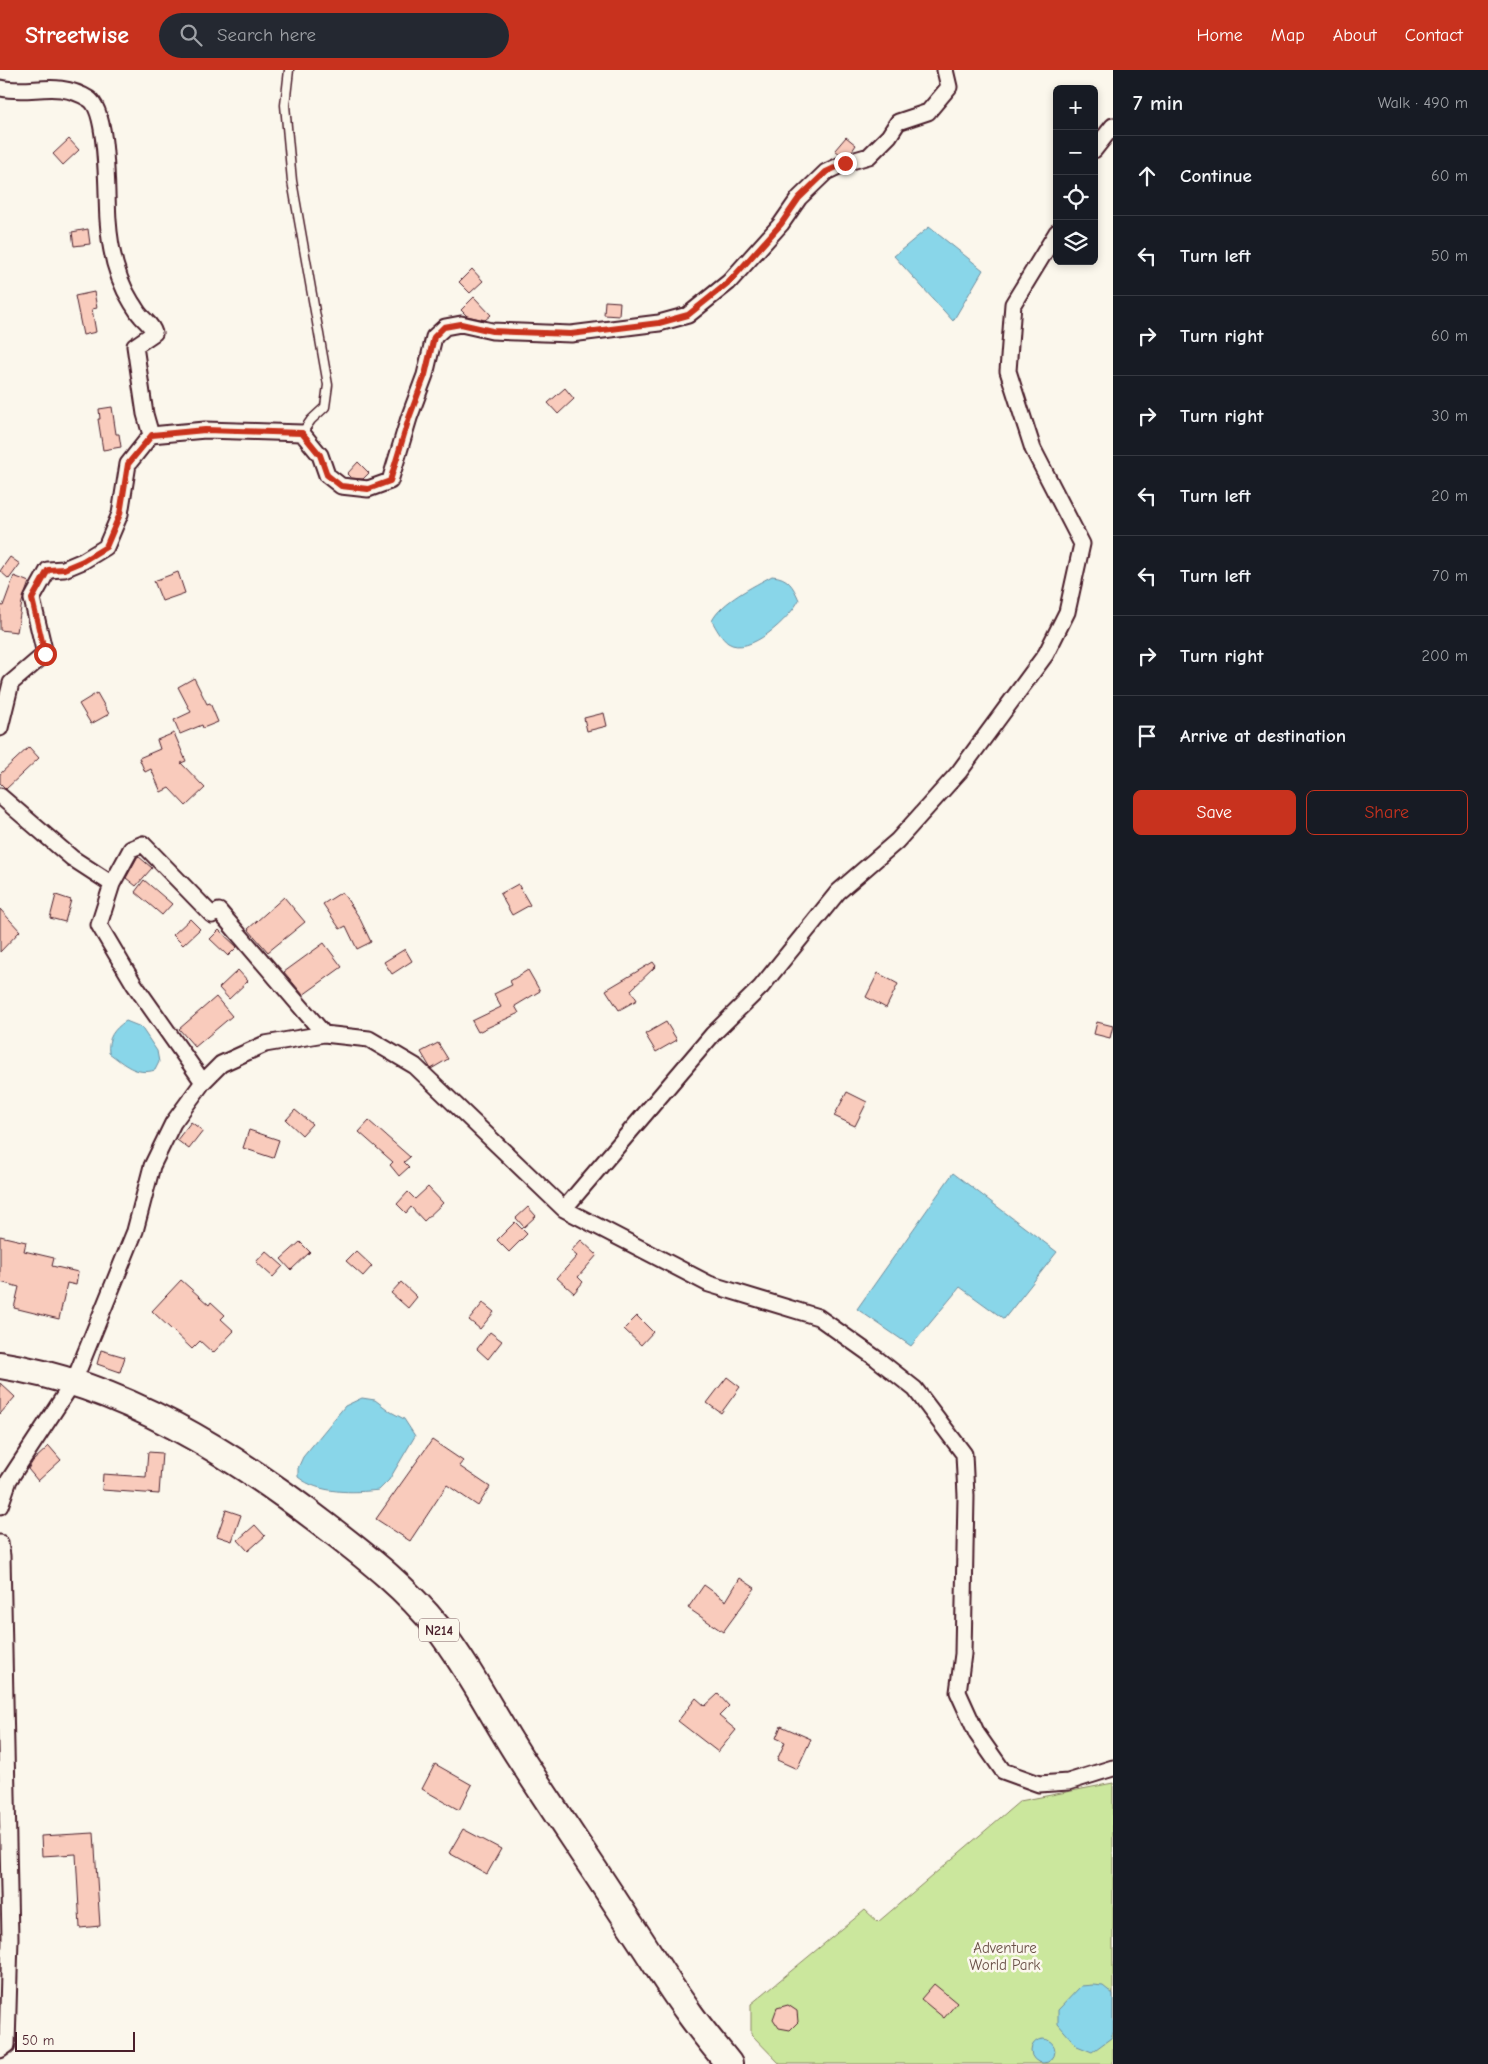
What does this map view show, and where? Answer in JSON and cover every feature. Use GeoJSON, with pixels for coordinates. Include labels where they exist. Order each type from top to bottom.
{"type":"FeatureCollection","features":[{"type":"Feature","properties":{"kind":"highway","name":"N214"},"geometry":{"type":"LineString","coordinates":[[0,1365],[74,1381],[136,1407],[255,1472],[377,1565],[415,1601],[439,1629],[458,1657],[518,1754],[686,2010],[729,2064]]}},
{"type":"Feature","properties":{"kind":"street"},"geometry":{"type":"LineString","coordinates":[[0,728],[11,683],[45,654],[32,599],[48,570],[64,569],[83,561],[106,547],[120,514],[128,464],[152,435],[205,430],[302,433],[320,455],[327,475],[341,486],[368,489],[390,481],[409,418],[425,375],[434,337],[444,327],[461,324],[492,331],[571,334],[659,323],[688,315],[729,282],[781,224],[799,198],[826,172],[869,156],[898,122],[928,112],[949,87],[945,70]]}},
{"type":"Feature","properties":{"kind":"street"},"geometry":{"type":"LineString","coordinates":[[0,88],[16,91],[48,87],[74,92],[91,100],[103,126],[108,222],[115,270],[123,289],[141,316],[151,324],[154,333],[135,346],[145,414],[152,435]]}},
{"type":"Feature","properties":{"kind":"street"},"geometry":{"type":"LineString","coordinates":[[1098,145],[1113,126]]}},
{"type":"Feature","properties":{"kind":"street"},"geometry":{"type":"LineString","coordinates":[[564,1209],[713,1034],[761,987],[838,892],[897,842],[959,772],[1046,654],[1067,612],[1082,544],[1033,449],[1008,371],[1013,304],[1053,239]]}},
{"type":"Feature","properties":{"kind":"street"},"geometry":{"type":"LineString","coordinates":[[0,796],[72,858],[112,884]]}},
{"type":"Feature","properties":{"kind":"street"},"geometry":{"type":"LineString","coordinates":[[203,1082],[134,984],[99,925],[112,884],[131,849],[143,844],[212,915],[219,911],[324,1034]]}},
{"type":"Feature","properties":{"kind":"street"},"geometry":{"type":"LineString","coordinates":[[0,1506],[9,1480],[74,1381],[135,1231],[152,1166],[173,1123],[203,1082],[221,1064],[265,1044],[324,1034],[369,1039],[415,1066],[564,1209],[709,1284],[818,1317],[915,1389],[964,1454],[966,1496],[963,1654],[958,1692],[977,1734],[1003,1771],[1039,1784],[1068,1782],[1113,1768]]}},
{"type":"Feature","properties":{"kind":"street"},"geometry":{"type":"LineString","coordinates":[[0,1543],[2,1556],[10,1938],[7,2045],[0,2050]]}},
{"type":"Feature","properties":{"kind":"lane"},"geometry":{"type":"LineString","coordinates":[[288,70],[285,105],[292,181],[328,385],[325,407],[311,420],[302,433]]}},
{"type":"Feature","properties":{"kind":"green space","name":"Adventure World Park"},"geometry":{"type":"Polygon","coordinates":[[[1113,1783],[1113,2064],[780,2064],[751,2034],[751,2004],[865,1910],[878,1922],[1020,1801],[1113,1783]]]}},
{"type":"Feature","properties":{"kind":"water"},"geometry":{"type":"Polygon","coordinates":[[[929,227],[983,270],[953,321],[894,256],[929,227]]]}},
{"type":"Feature","properties":{"kind":"water"},"geometry":{"type":"Polygon","coordinates":[[[772,576],[786,580],[792,587],[799,600],[794,608],[768,634],[757,640],[747,645],[737,646],[728,643],[721,636],[712,621],[716,614],[730,601],[772,576]]]}},
{"type":"Feature","properties":{"kind":"water"},"geometry":{"type":"Polygon","coordinates":[[[126,1021],[141,1027],[157,1051],[159,1062],[155,1070],[142,1071],[130,1068],[109,1053],[109,1043],[112,1034],[126,1021]]]}},
{"type":"Feature","properties":{"kind":"water"},"geometry":{"type":"Polygon","coordinates":[[[953,1173],[1057,1252],[1004,1319],[960,1287],[911,1346],[857,1309],[953,1173]]]}},
{"type":"Feature","properties":{"kind":"water"},"geometry":{"type":"Polygon","coordinates":[[[362,1398],[375,1400],[404,1419],[415,1436],[389,1480],[379,1490],[358,1492],[337,1491],[306,1483],[298,1477],[298,1468],[303,1457],[345,1406],[362,1398]]]}},
{"type":"Feature","properties":{"kind":"water"},"geometry":{"type":"Polygon","coordinates":[[[1081,1986],[1103,1986],[1113,1994],[1113,2032],[1111,2038],[1092,2052],[1077,2046],[1058,2024],[1058,2010],[1081,1986]]]}},
{"type":"Feature","properties":{"kind":"water"},"geometry":{"type":"Polygon","coordinates":[[[1043,2039],[1051,2043],[1055,2051],[1051,2059],[1043,2063],[1035,2059],[1031,2051],[1035,2043],[1043,2039]]]}},
{"type":"Feature","properties":{"kind":"building"},"geometry":{"type":"Polygon","coordinates":[[[846,137],[856,145],[852,151],[841,155],[835,150],[846,137]]]}},
{"type":"Feature","properties":{"kind":"building"},"geometry":{"type":"Polygon","coordinates":[[[69,139],[79,150],[63,165],[53,154],[69,139]]]}},
{"type":"Feature","properties":{"kind":"building"},"geometry":{"type":"Polygon","coordinates":[[[88,229],[90,244],[74,246],[72,232],[88,229]]]}},
{"type":"Feature","properties":{"kind":"building"},"geometry":{"type":"Polygon","coordinates":[[[472,269],[483,281],[470,293],[459,282],[472,269]]]}},
{"type":"Feature","properties":{"kind":"building"},"geometry":{"type":"Polygon","coordinates":[[[94,292],[97,308],[92,309],[96,332],[83,335],[75,296],[94,292]]]}},
{"type":"Feature","properties":{"kind":"building"},"geometry":{"type":"Polygon","coordinates":[[[474,297],[491,315],[485,320],[467,316],[461,310],[474,297]]]}},
{"type":"Feature","properties":{"kind":"building"},"geometry":{"type":"Polygon","coordinates":[[[605,301],[620,302],[619,316],[604,315],[605,301]]]}},
{"type":"Feature","properties":{"kind":"building"},"geometry":{"type":"Polygon","coordinates":[[[565,388],[574,399],[558,414],[548,403],[565,388]]]}},
{"type":"Feature","properties":{"kind":"building"},"geometry":{"type":"Polygon","coordinates":[[[112,407],[116,434],[119,434],[121,447],[103,450],[98,419],[100,419],[99,409],[112,407]]]}},
{"type":"Feature","properties":{"kind":"building"},"geometry":{"type":"Polygon","coordinates":[[[358,462],[369,473],[363,479],[351,478],[347,474],[358,462]]]}},
{"type":"Feature","properties":{"kind":"building"},"geometry":{"type":"Polygon","coordinates":[[[10,557],[20,564],[9,579],[0,571],[10,557]]]}},
{"type":"Feature","properties":{"kind":"building"},"geometry":{"type":"Polygon","coordinates":[[[178,572],[185,593],[162,601],[154,581],[178,572]]]}},
{"type":"Feature","properties":{"kind":"building"},"geometry":{"type":"Polygon","coordinates":[[[14,576],[29,582],[22,602],[17,632],[0,630],[0,605],[3,606],[14,576]]]}},
{"type":"Feature","properties":{"kind":"building"},"geometry":{"type":"Polygon","coordinates":[[[194,678],[207,704],[210,703],[218,722],[203,728],[202,725],[180,734],[174,720],[191,712],[178,687],[194,678]]]}},
{"type":"Feature","properties":{"kind":"building"},"geometry":{"type":"Polygon","coordinates":[[[97,693],[109,714],[91,724],[79,704],[97,693]]]}},
{"type":"Feature","properties":{"kind":"building"},"geometry":{"type":"Polygon","coordinates":[[[604,713],[607,726],[587,731],[584,718],[604,713]]]}},
{"type":"Feature","properties":{"kind":"building"},"geometry":{"type":"Polygon","coordinates":[[[174,733],[186,761],[181,763],[205,788],[186,806],[169,788],[161,792],[151,769],[145,772],[139,758],[160,749],[157,740],[174,733]]]}},
{"type":"Feature","properties":{"kind":"building"},"geometry":{"type":"Polygon","coordinates":[[[29,747],[39,758],[6,789],[0,783],[0,774],[29,747]]]}},
{"type":"Feature","properties":{"kind":"building"},"geometry":{"type":"Polygon","coordinates":[[[138,856],[152,868],[136,886],[126,878],[138,856]]]}},
{"type":"Feature","properties":{"kind":"building"},"geometry":{"type":"Polygon","coordinates":[[[144,880],[172,904],[162,915],[135,892],[144,880]]]}},
{"type":"Feature","properties":{"kind":"building"},"geometry":{"type":"Polygon","coordinates":[[[518,884],[530,905],[512,915],[500,894],[518,884]]]}},
{"type":"Feature","properties":{"kind":"building"},"geometry":{"type":"Polygon","coordinates":[[[342,892],[359,917],[371,942],[357,949],[346,926],[340,929],[323,904],[342,892]]]}},
{"type":"Feature","properties":{"kind":"building"},"geometry":{"type":"Polygon","coordinates":[[[56,895],[71,900],[65,922],[50,918],[56,895]]]}},
{"type":"Feature","properties":{"kind":"building"},"geometry":{"type":"Polygon","coordinates":[[[284,897],[305,922],[268,952],[248,929],[284,897]]]}},
{"type":"Feature","properties":{"kind":"building"},"geometry":{"type":"Polygon","coordinates":[[[0,909],[20,931],[0,952],[0,909]]]}},
{"type":"Feature","properties":{"kind":"building"},"geometry":{"type":"Polygon","coordinates":[[[190,919],[200,929],[183,945],[173,935],[190,919]]]}},
{"type":"Feature","properties":{"kind":"building"},"geometry":{"type":"Polygon","coordinates":[[[219,930],[237,947],[228,956],[210,939],[219,930]]]}},
{"type":"Feature","properties":{"kind":"building"},"geometry":{"type":"Polygon","coordinates":[[[324,943],[342,967],[303,995],[284,972],[324,943]]]}},
{"type":"Feature","properties":{"kind":"building"},"geometry":{"type":"Polygon","coordinates":[[[405,949],[412,961],[392,974],[384,962],[405,949]]]}},
{"type":"Feature","properties":{"kind":"building"},"geometry":{"type":"Polygon","coordinates":[[[653,962],[656,966],[631,990],[637,1000],[619,1010],[606,990],[653,962]]]}},
{"type":"Feature","properties":{"kind":"building"},"geometry":{"type":"Polygon","coordinates":[[[238,970],[248,981],[229,999],[219,988],[238,970]]]}},
{"type":"Feature","properties":{"kind":"building"},"geometry":{"type":"Polygon","coordinates":[[[528,970],[540,991],[515,1006],[519,1013],[478,1032],[472,1021],[501,1007],[494,994],[512,985],[510,981],[528,970]]]}},
{"type":"Feature","properties":{"kind":"building"},"geometry":{"type":"Polygon","coordinates":[[[878,973],[898,984],[886,1008],[866,997],[878,973]]]}},
{"type":"Feature","properties":{"kind":"building"},"geometry":{"type":"Polygon","coordinates":[[[216,997],[232,1016],[195,1047],[179,1029],[216,997]]]}},
{"type":"Feature","properties":{"kind":"building"},"geometry":{"type":"Polygon","coordinates":[[[666,1022],[677,1040],[656,1052],[645,1034],[666,1022]]]}},
{"type":"Feature","properties":{"kind":"building"},"geometry":{"type":"Polygon","coordinates":[[[1097,1022],[1113,1026],[1110,1038],[1094,1034],[1097,1022]]]}},
{"type":"Feature","properties":{"kind":"building"},"geometry":{"type":"Polygon","coordinates":[[[438,1043],[448,1059],[431,1069],[421,1052],[438,1043]]]}},
{"type":"Feature","properties":{"kind":"building"},"geometry":{"type":"Polygon","coordinates":[[[847,1092],[867,1102],[855,1126],[834,1116],[847,1092]]]}},
{"type":"Feature","properties":{"kind":"building"},"geometry":{"type":"Polygon","coordinates":[[[295,1110],[312,1124],[302,1135],[286,1120],[295,1110]]]}},
{"type":"Feature","properties":{"kind":"building"},"geometry":{"type":"Polygon","coordinates":[[[369,1121],[410,1157],[404,1162],[409,1167],[399,1176],[390,1165],[393,1162],[359,1132],[369,1121]]]}},
{"type":"Feature","properties":{"kind":"building"},"geometry":{"type":"Polygon","coordinates":[[[191,1122],[203,1131],[189,1149],[177,1140],[191,1122]]]}},
{"type":"Feature","properties":{"kind":"building"},"geometry":{"type":"Polygon","coordinates":[[[249,1130],[279,1140],[273,1158],[243,1148],[249,1130]]]}},
{"type":"Feature","properties":{"kind":"building"},"geometry":{"type":"Polygon","coordinates":[[[428,1187],[443,1203],[424,1221],[411,1207],[406,1213],[397,1204],[408,1192],[415,1199],[428,1187]]]}},
{"type":"Feature","properties":{"kind":"building"},"geometry":{"type":"Polygon","coordinates":[[[528,1207],[536,1216],[524,1227],[516,1218],[528,1207]]]}},
{"type":"Feature","properties":{"kind":"building"},"geometry":{"type":"Polygon","coordinates":[[[515,1222],[527,1234],[509,1252],[497,1240],[515,1222]]]}},
{"type":"Feature","properties":{"kind":"building"},"geometry":{"type":"Polygon","coordinates":[[[0,1236],[26,1242],[24,1251],[54,1258],[52,1266],[78,1272],[76,1285],[67,1283],[59,1319],[14,1308],[19,1287],[0,1282],[0,1236]]]}},
{"type":"Feature","properties":{"kind":"building"},"geometry":{"type":"Polygon","coordinates":[[[581,1240],[597,1255],[578,1277],[583,1282],[574,1293],[557,1278],[577,1256],[571,1251],[581,1240]]]}},
{"type":"Feature","properties":{"kind":"building"},"geometry":{"type":"Polygon","coordinates":[[[300,1242],[310,1252],[291,1270],[281,1259],[300,1242]]]}},
{"type":"Feature","properties":{"kind":"building"},"geometry":{"type":"Polygon","coordinates":[[[266,1251],[283,1266],[273,1277],[256,1262],[266,1251]]]}},
{"type":"Feature","properties":{"kind":"building"},"geometry":{"type":"Polygon","coordinates":[[[356,1251],[372,1266],[363,1276],[346,1261],[356,1251]]]}},
{"type":"Feature","properties":{"kind":"building"},"geometry":{"type":"Polygon","coordinates":[[[181,1280],[209,1305],[211,1302],[225,1315],[221,1319],[234,1331],[213,1353],[200,1341],[192,1349],[152,1311],[181,1280]]]}},
{"type":"Feature","properties":{"kind":"building"},"geometry":{"type":"Polygon","coordinates":[[[401,1282],[417,1297],[408,1308],[391,1293],[401,1282]]]}},
{"type":"Feature","properties":{"kind":"building"},"geometry":{"type":"Polygon","coordinates":[[[483,1303],[494,1312],[480,1329],[469,1320],[483,1303]]]}},
{"type":"Feature","properties":{"kind":"building"},"geometry":{"type":"Polygon","coordinates":[[[637,1316],[653,1332],[641,1345],[624,1329],[637,1316]]]}},
{"type":"Feature","properties":{"kind":"building"},"geometry":{"type":"Polygon","coordinates":[[[490,1332],[502,1341],[488,1359],[477,1349],[490,1332]]]}},
{"type":"Feature","properties":{"kind":"building"},"geometry":{"type":"Polygon","coordinates":[[[101,1350],[125,1357],[120,1372],[97,1364],[101,1350]]]}},
{"type":"Feature","properties":{"kind":"building"},"geometry":{"type":"Polygon","coordinates":[[[727,1377],[740,1387],[721,1413],[707,1403],[727,1377]]]}},
{"type":"Feature","properties":{"kind":"building"},"geometry":{"type":"Polygon","coordinates":[[[0,1383],[15,1397],[0,1414],[0,1383]]]}},
{"type":"Feature","properties":{"kind":"building"},"geometry":{"type":"Polygon","coordinates":[[[432,1440],[463,1461],[459,1466],[490,1487],[478,1506],[447,1485],[410,1541],[376,1519],[432,1440]]]}},
{"type":"Feature","properties":{"kind":"building"},"geometry":{"type":"Polygon","coordinates":[[[49,1446],[61,1460],[38,1481],[28,1469],[33,1461],[49,1446]]]}},
{"type":"Feature","properties":{"kind":"building"},"geometry":{"type":"Polygon","coordinates":[[[148,1452],[162,1453],[159,1494],[102,1490],[103,1474],[146,1477],[148,1452]]]}},
{"type":"Feature","properties":{"kind":"building"},"geometry":{"type":"Polygon","coordinates":[[[226,1510],[241,1515],[232,1541],[217,1536],[226,1510]]]}},
{"type":"Feature","properties":{"kind":"building"},"geometry":{"type":"Polygon","coordinates":[[[255,1525],[265,1536],[248,1551],[238,1540],[255,1525]]]}},
{"type":"Feature","properties":{"kind":"building"},"geometry":{"type":"Polygon","coordinates":[[[740,1578],[755,1588],[723,1632],[688,1608],[704,1585],[726,1601],[740,1578]]]}},
{"type":"Feature","properties":{"kind":"building"},"geometry":{"type":"Polygon","coordinates":[[[718,1694],[729,1706],[719,1716],[736,1730],[718,1752],[678,1721],[696,1698],[705,1706],[718,1694]]]}},
{"type":"Feature","properties":{"kind":"building"},"geometry":{"type":"Polygon","coordinates":[[[781,1726],[811,1739],[797,1769],[777,1760],[785,1742],[776,1738],[781,1726]]]}},
{"type":"Feature","properties":{"kind":"building"},"geometry":{"type":"Polygon","coordinates":[[[435,1764],[472,1785],[459,1810],[422,1789],[435,1764]]]}},
{"type":"Feature","properties":{"kind":"building"},"geometry":{"type":"Polygon","coordinates":[[[463,1829],[501,1849],[487,1874],[449,1853],[463,1829]]]}},
{"type":"Feature","properties":{"kind":"building"},"geometry":{"type":"Polygon","coordinates":[[[94,1833],[100,1926],[80,1928],[76,1854],[42,1856],[41,1836],[94,1833]]]}},
{"type":"Feature","properties":{"kind":"building"},"geometry":{"type":"Polygon","coordinates":[[[934,1984],[957,2003],[944,2018],[921,1999],[934,1984]]]}},
{"type":"Feature","properties":{"kind":"building"},"geometry":{"type":"Polygon","coordinates":[[[788,2005],[797,2011],[798,2022],[790,2030],[779,2028],[773,2019],[777,2008],[788,2005]]]}},
{"type":"Feature","properties":{"kind":"route"},"geometry":{"type":"LineString","coordinates":[[45,654],[32,599],[48,570],[64,569],[83,561],[106,547],[120,514],[128,464],[152,435],[205,430],[302,433],[320,455],[327,475],[341,486],[368,489],[390,481],[409,418],[425,375],[434,337],[444,327],[461,324],[492,331],[571,334],[616,330],[659,323],[688,315],[729,282],[781,224],[799,198],[826,172],[845,163]]}}]}
